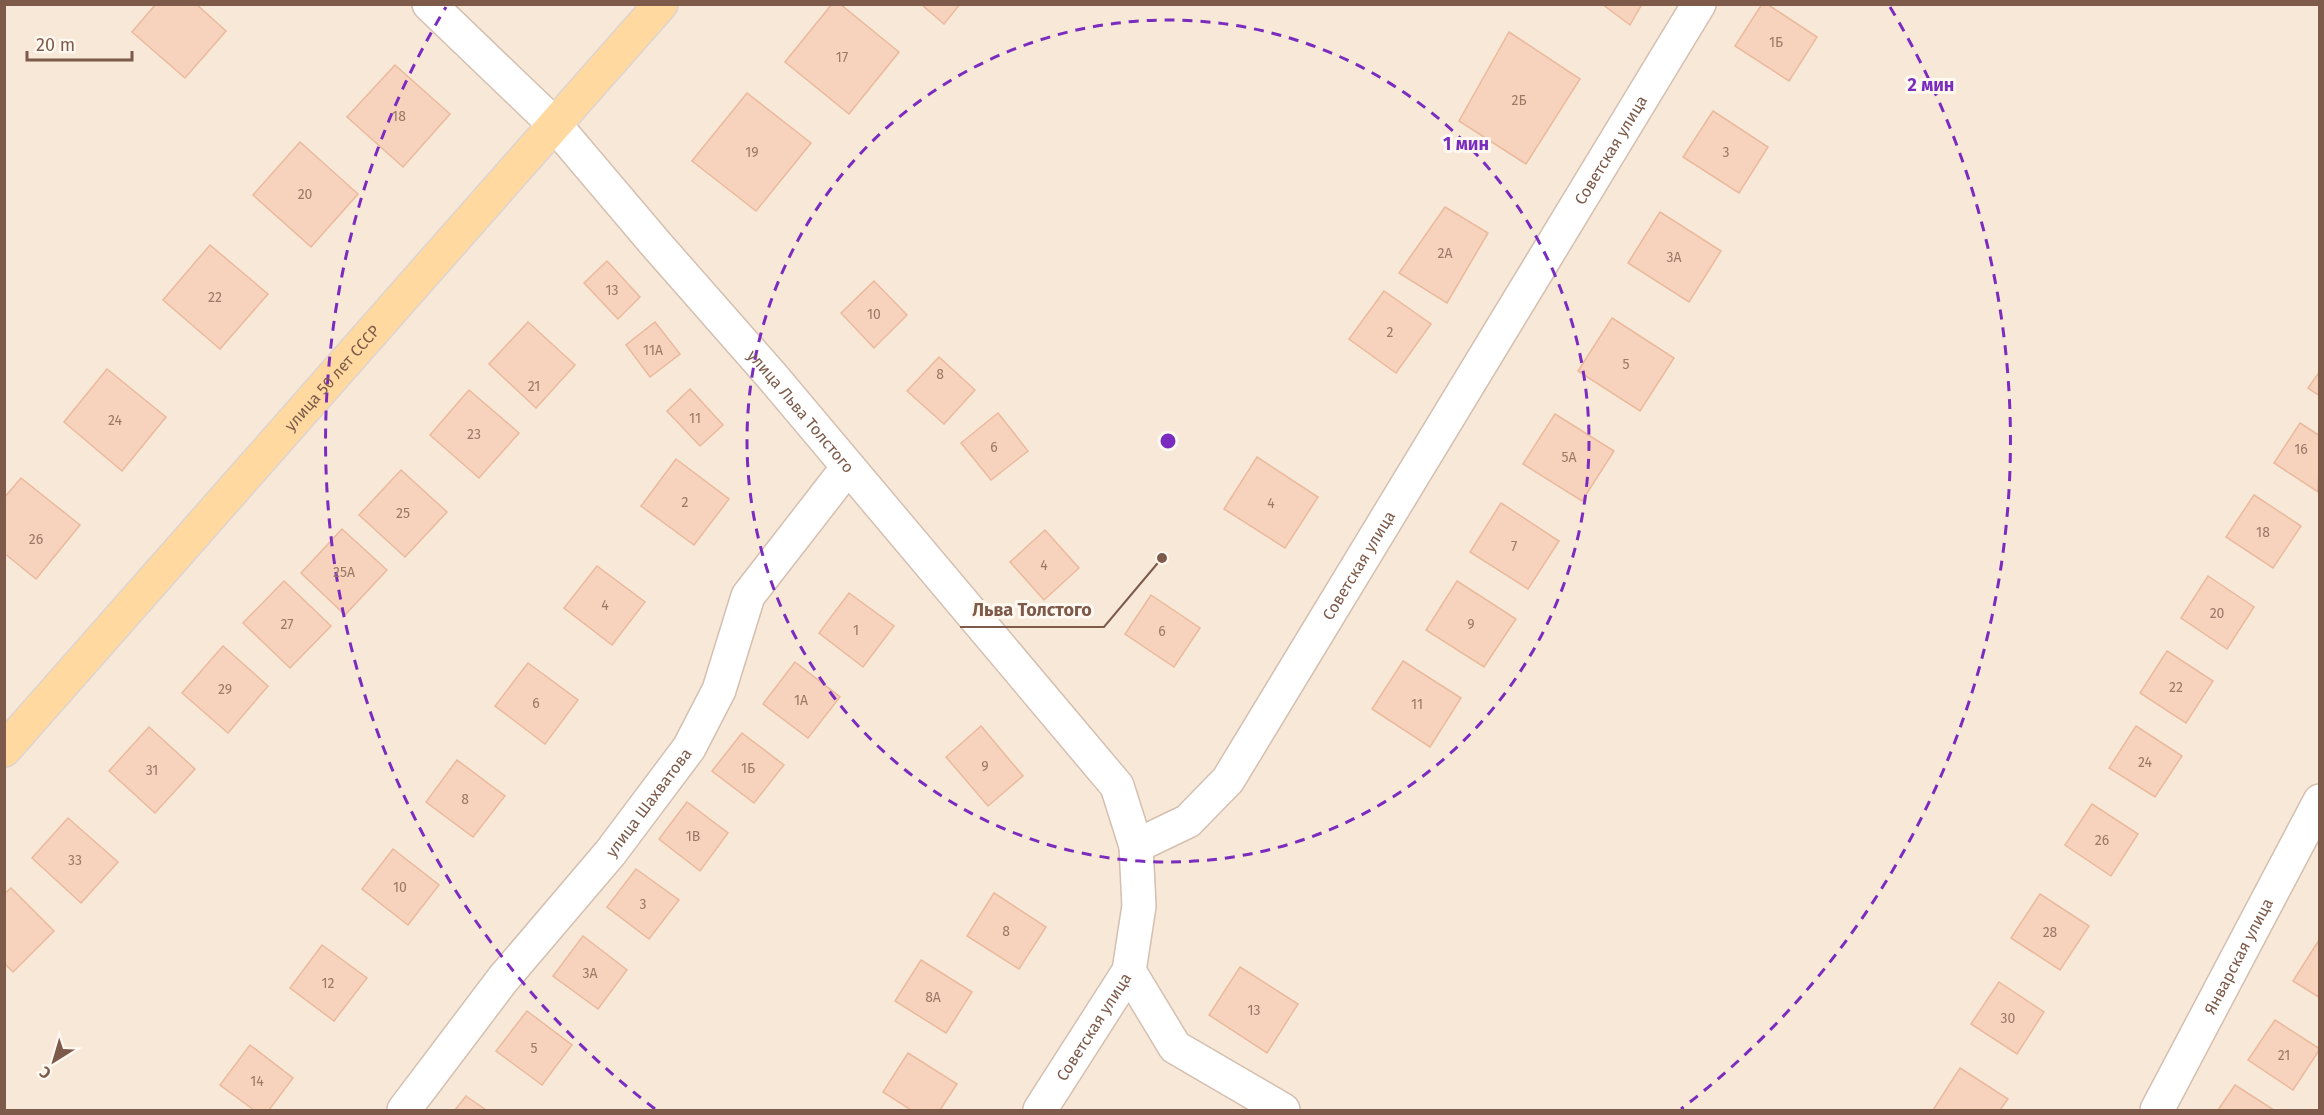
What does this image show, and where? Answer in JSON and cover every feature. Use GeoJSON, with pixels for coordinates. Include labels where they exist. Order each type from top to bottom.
{"type":"FeatureCollection","features":[{"type":"Feature","properties":{"kind":"main road","name":"улица 50 лет СССР"},"geometry":{"type":"LineString","coordinates":[[4,750],[662,4]]}},
{"type":"Feature","properties":{"kind":"street","name":"улица Льва Толстого"},"geometry":{"type":"LineString","coordinates":[[429,4],[555,124],[655,243],[771,375],[1117,786],[1136,846]]}},
{"type":"Feature","properties":{"kind":"street","name":"Советская улица"},"geometry":{"type":"LineString","coordinates":[[1041,1110],[1130,970],[1139,906],[1136,846],[1188,821],[1228,780],[1699,4]]}},
{"type":"Feature","properties":{"kind":"street","name":"улица Шахватова"},"geometry":{"type":"LineString","coordinates":[[404,1110],[503,979],[611,852],[689,748],[720,690],[748,596],[848,467]]}},
{"type":"Feature","properties":{"kind":"street","name":"Январская улица"},"geometry":{"type":"LineString","coordinates":[[2157,1110],[2319,801]]}},
{"type":"Feature","properties":{"kind":"street"},"geometry":{"type":"LineString","coordinates":[[1130,970],[1175,1047],[1283,1110]]}},
{"type":"Feature","properties":{"kind":"shaded area"},"geometry":{"type":"Polygon","coordinates":[[[5,5],[2319,5],[2319,1110],[5,1110],[5,5]]]}},
{"type":"Feature","properties":{"kind":"building"},"geometry":{"type":"Polygon","coordinates":[[[156,4],[196,4],[226,31],[185,78],[132,32],[156,4]]]}},
{"type":"Feature","properties":{"kind":"building"},"geometry":{"type":"Polygon","coordinates":[[[832,4],[840,4],[899,52],[849,114],[785,62],[832,4]]]}},
{"type":"Feature","properties":{"kind":"building"},"geometry":{"type":"Polygon","coordinates":[[[921,4],[960,4],[944,24],[921,4]]]}},
{"type":"Feature","properties":{"kind":"building"},"geometry":{"type":"Polygon","coordinates":[[[1602,4],[1642,4],[1630,25],[1602,4]]]}},
{"type":"Feature","properties":{"kind":"building"},"geometry":{"type":"Polygon","coordinates":[[[1762,4],[1767,4],[1817,37],[1789,81],[1735,46],[1762,4]]]}},
{"type":"Feature","properties":{"kind":"building"},"geometry":{"type":"Polygon","coordinates":[[[1509,32],[1580,79],[1526,164],[1459,121],[1509,32]]]}},
{"type":"Feature","properties":{"kind":"building"},"geometry":{"type":"Polygon","coordinates":[[[395,65],[450,114],[403,167],[347,117],[395,65]]]}},
{"type":"Feature","properties":{"kind":"building"},"geometry":{"type":"Polygon","coordinates":[[[747,93],[811,143],[756,211],[692,161],[747,93]]]}},
{"type":"Feature","properties":{"kind":"building"},"geometry":{"type":"Polygon","coordinates":[[[1713,111],[1768,147],[1739,193],[1683,157],[1713,111]]]}},
{"type":"Feature","properties":{"kind":"building"},"geometry":{"type":"Polygon","coordinates":[[[300,142],[358,194],[311,247],[253,195],[300,142]]]}},
{"type":"Feature","properties":{"kind":"building"},"geometry":{"type":"Polygon","coordinates":[[[1445,207],[1488,233],[1447,303],[1399,273],[1445,207]]]}},
{"type":"Feature","properties":{"kind":"building"},"geometry":{"type":"Polygon","coordinates":[[[1660,212],[1721,251],[1689,302],[1628,263],[1660,212]]]}},
{"type":"Feature","properties":{"kind":"building"},"geometry":{"type":"Polygon","coordinates":[[[210,245],[268,294],[220,349],[163,300],[210,245]]]}},
{"type":"Feature","properties":{"kind":"building"},"geometry":{"type":"Polygon","coordinates":[[[607,261],[640,297],[618,319],[584,283],[607,261]]]}},
{"type":"Feature","properties":{"kind":"building"},"geometry":{"type":"Polygon","coordinates":[[[874,281],[907,315],[874,348],[841,313],[874,281]]]}},
{"type":"Feature","properties":{"kind":"building"},"geometry":{"type":"Polygon","coordinates":[[[1384,291],[1431,324],[1396,373],[1349,339],[1384,291]]]}},
{"type":"Feature","properties":{"kind":"building"},"geometry":{"type":"Polygon","coordinates":[[[1612,318],[1674,358],[1640,411],[1578,371],[1612,318]]]}},
{"type":"Feature","properties":{"kind":"building"},"geometry":{"type":"Polygon","coordinates":[[[528,322],[575,365],[536,408],[489,364],[528,322]]]}},
{"type":"Feature","properties":{"kind":"building"},"geometry":{"type":"Polygon","coordinates":[[[655,322],[680,354],[650,377],[626,345],[655,322]]]}},
{"type":"Feature","properties":{"kind":"building"},"geometry":{"type":"Polygon","coordinates":[[[939,357],[975,390],[944,424],[907,391],[939,357]]]}},
{"type":"Feature","properties":{"kind":"building"},"geometry":{"type":"Polygon","coordinates":[[[107,369],[166,417],[122,471],[64,422],[107,369]]]}},
{"type":"Feature","properties":{"kind":"building"},"geometry":{"type":"Polygon","coordinates":[[[2320,371],[2320,396],[2308,388],[2320,371]]]}},
{"type":"Feature","properties":{"kind":"building"},"geometry":{"type":"Polygon","coordinates":[[[690,389],[723,425],[700,446],[667,411],[690,389]]]}},
{"type":"Feature","properties":{"kind":"building"},"geometry":{"type":"Polygon","coordinates":[[[469,390],[519,433],[479,478],[430,435],[469,390]]]}},
{"type":"Feature","properties":{"kind":"building"},"geometry":{"type":"Polygon","coordinates":[[[998,413],[1028,451],[991,480],[961,443],[998,413]]]}},
{"type":"Feature","properties":{"kind":"building"},"geometry":{"type":"Polygon","coordinates":[[[1555,414],[1614,451],[1582,501],[1523,464],[1555,414]]]}},
{"type":"Feature","properties":{"kind":"building"},"geometry":{"type":"Polygon","coordinates":[[[2300,423],[2320,436],[2318,492],[2274,463],[2300,423]]]}},
{"type":"Feature","properties":{"kind":"building"},"geometry":{"type":"Polygon","coordinates":[[[1257,457],[1318,497],[1285,548],[1224,509],[1257,457]]]}},
{"type":"Feature","properties":{"kind":"building"},"geometry":{"type":"Polygon","coordinates":[[[676,459],[729,499],[694,545],[641,506],[676,459]]]}},
{"type":"Feature","properties":{"kind":"building"},"geometry":{"type":"Polygon","coordinates":[[[401,470],[447,512],[405,557],[359,515],[401,470]]]}},
{"type":"Feature","properties":{"kind":"building"},"geometry":{"type":"Polygon","coordinates":[[[21,478],[80,525],[36,579],[4,553],[4,498],[21,478]]]}},
{"type":"Feature","properties":{"kind":"building"},"geometry":{"type":"Polygon","coordinates":[[[2254,495],[2301,526],[2273,568],[2226,537],[2254,495]]]}},
{"type":"Feature","properties":{"kind":"building"},"geometry":{"type":"Polygon","coordinates":[[[1501,503],[1559,541],[1528,589],[1470,552],[1501,503]]]}},
{"type":"Feature","properties":{"kind":"building"},"geometry":{"type":"Polygon","coordinates":[[[342,529],[387,570],[345,615],[301,573],[342,529]]]}},
{"type":"Feature","properties":{"kind":"building"},"geometry":{"type":"Polygon","coordinates":[[[1045,530],[1079,568],[1044,600],[1010,562],[1045,530]]]}},
{"type":"Feature","properties":{"kind":"building"},"geometry":{"type":"Polygon","coordinates":[[[597,566],[645,602],[612,645],[564,608],[597,566]]]}},
{"type":"Feature","properties":{"kind":"building"},"geometry":{"type":"Polygon","coordinates":[[[2208,576],[2254,607],[2227,649],[2181,618],[2208,576]]]}},
{"type":"Feature","properties":{"kind":"building"},"geometry":{"type":"Polygon","coordinates":[[[284,581],[331,626],[290,668],[243,623],[284,581]]]}},
{"type":"Feature","properties":{"kind":"building"},"geometry":{"type":"Polygon","coordinates":[[[1457,581],[1516,619],[1484,667],[1426,630],[1457,581]]]}},
{"type":"Feature","properties":{"kind":"building"},"geometry":{"type":"Polygon","coordinates":[[[849,593],[894,626],[863,667],[819,633],[849,593]]]}},
{"type":"Feature","properties":{"kind":"building"},"geometry":{"type":"Polygon","coordinates":[[[1151,595],[1200,628],[1174,667],[1125,634],[1151,595]]]}},
{"type":"Feature","properties":{"kind":"building"},"geometry":{"type":"Polygon","coordinates":[[[223,646],[268,686],[228,733],[182,693],[223,646]]]}},
{"type":"Feature","properties":{"kind":"building"},"geometry":{"type":"Polygon","coordinates":[[[2167,651],[2213,681],[2186,723],[2140,693],[2167,651]]]}},
{"type":"Feature","properties":{"kind":"building"},"geometry":{"type":"Polygon","coordinates":[[[1403,661],[1461,698],[1430,747],[1372,709],[1403,661]]]}},
{"type":"Feature","properties":{"kind":"building"},"geometry":{"type":"Polygon","coordinates":[[[795,662],[840,697],[808,738],[763,704],[795,662]]]}},
{"type":"Feature","properties":{"kind":"building"},"geometry":{"type":"Polygon","coordinates":[[[528,663],[578,700],[545,744],[495,706],[528,663]]]}},
{"type":"Feature","properties":{"kind":"building"},"geometry":{"type":"Polygon","coordinates":[[[981,726],[1023,776],[988,806],[946,757],[981,726]]]}},
{"type":"Feature","properties":{"kind":"building"},"geometry":{"type":"Polygon","coordinates":[[[2136,726],[2182,756],[2155,797],[2109,768],[2136,726]]]}},
{"type":"Feature","properties":{"kind":"building"},"geometry":{"type":"Polygon","coordinates":[[[149,727],[195,769],[155,813],[109,771],[149,727]]]}},
{"type":"Feature","properties":{"kind":"building"},"geometry":{"type":"Polygon","coordinates":[[[742,733],[784,765],[754,803],[712,771],[742,733]]]}},
{"type":"Feature","properties":{"kind":"building"},"geometry":{"type":"Polygon","coordinates":[[[457,760],[505,796],[473,837],[426,802],[457,760]]]}},
{"type":"Feature","properties":{"kind":"building"},"geometry":{"type":"Polygon","coordinates":[[[687,802],[728,833],[700,871],[659,839],[687,802]]]}},
{"type":"Feature","properties":{"kind":"building"},"geometry":{"type":"Polygon","coordinates":[[[2092,804],[2138,834],[2111,876],[2065,845],[2092,804]]]}},
{"type":"Feature","properties":{"kind":"building"},"geometry":{"type":"Polygon","coordinates":[[[68,818],[118,862],[81,903],[32,858],[68,818]]]}},
{"type":"Feature","properties":{"kind":"building"},"geometry":{"type":"Polygon","coordinates":[[[393,849],[439,885],[408,925],[362,889],[393,849]]]}},
{"type":"Feature","properties":{"kind":"building"},"geometry":{"type":"Polygon","coordinates":[[[636,869],[679,900],[649,939],[607,907],[636,869]]]}},
{"type":"Feature","properties":{"kind":"building"},"geometry":{"type":"Polygon","coordinates":[[[11,888],[54,931],[13,972],[4,963],[4,894],[11,888]]]}},
{"type":"Feature","properties":{"kind":"building"},"geometry":{"type":"Polygon","coordinates":[[[994,893],[1046,927],[1019,969],[967,936],[994,893]]]}},
{"type":"Feature","properties":{"kind":"building"},"geometry":{"type":"Polygon","coordinates":[[[2040,894],[2089,926],[2060,970],[2011,938],[2040,894]]]}},
{"type":"Feature","properties":{"kind":"building"},"geometry":{"type":"Polygon","coordinates":[[[583,936],[627,970],[598,1009],[553,976],[583,936]]]}},
{"type":"Feature","properties":{"kind":"building"},"geometry":{"type":"Polygon","coordinates":[[[2320,940],[2320,998],[2293,981],[2320,940]]]}},
{"type":"Feature","properties":{"kind":"building"},"geometry":{"type":"Polygon","coordinates":[[[322,945],[367,978],[334,1021],[290,988],[322,945]]]}},
{"type":"Feature","properties":{"kind":"building"},"geometry":{"type":"Polygon","coordinates":[[[921,960],[972,992],[946,1033],[895,1001],[921,960]]]}},
{"type":"Feature","properties":{"kind":"building"},"geometry":{"type":"Polygon","coordinates":[[[1240,967],[1298,1004],[1267,1053],[1209,1015],[1240,967]]]}},
{"type":"Feature","properties":{"kind":"building"},"geometry":{"type":"Polygon","coordinates":[[[1999,982],[2044,1012],[2017,1054],[1971,1024],[1999,982]]]}},
{"type":"Feature","properties":{"kind":"building"},"geometry":{"type":"Polygon","coordinates":[[[527,1011],[572,1045],[542,1085],[496,1051],[527,1011]]]}},
{"type":"Feature","properties":{"kind":"building"},"geometry":{"type":"Polygon","coordinates":[[[2275,1020],[2320,1049],[2293,1090],[2248,1060],[2275,1020]]]}},
{"type":"Feature","properties":{"kind":"building"},"geometry":{"type":"Polygon","coordinates":[[[250,1045],[293,1078],[269,1110],[254,1110],[220,1085],[250,1045]]]}},
{"type":"Feature","properties":{"kind":"building"},"geometry":{"type":"Polygon","coordinates":[[[908,1053],[957,1084],[940,1110],[911,1110],[883,1092],[908,1053]]]}},
{"type":"Feature","properties":{"kind":"building"},"geometry":{"type":"Polygon","coordinates":[[[1960,1068],[2008,1099],[2000,1110],[1933,1110],[1960,1068]]]}},
{"type":"Feature","properties":{"kind":"building"},"geometry":{"type":"Polygon","coordinates":[[[2235,1085],[2274,1110],[2218,1110],[2235,1085]]]}},
{"type":"Feature","properties":{"kind":"building"},"geometry":{"type":"Polygon","coordinates":[[[466,1096],[486,1110],[455,1110],[466,1096]]]}},
{"type":"Feature","properties":{"kind":"place","name":"Льва Толстого"},"geometry":{"type":"Point","coordinates":[1162,558]}}]}
